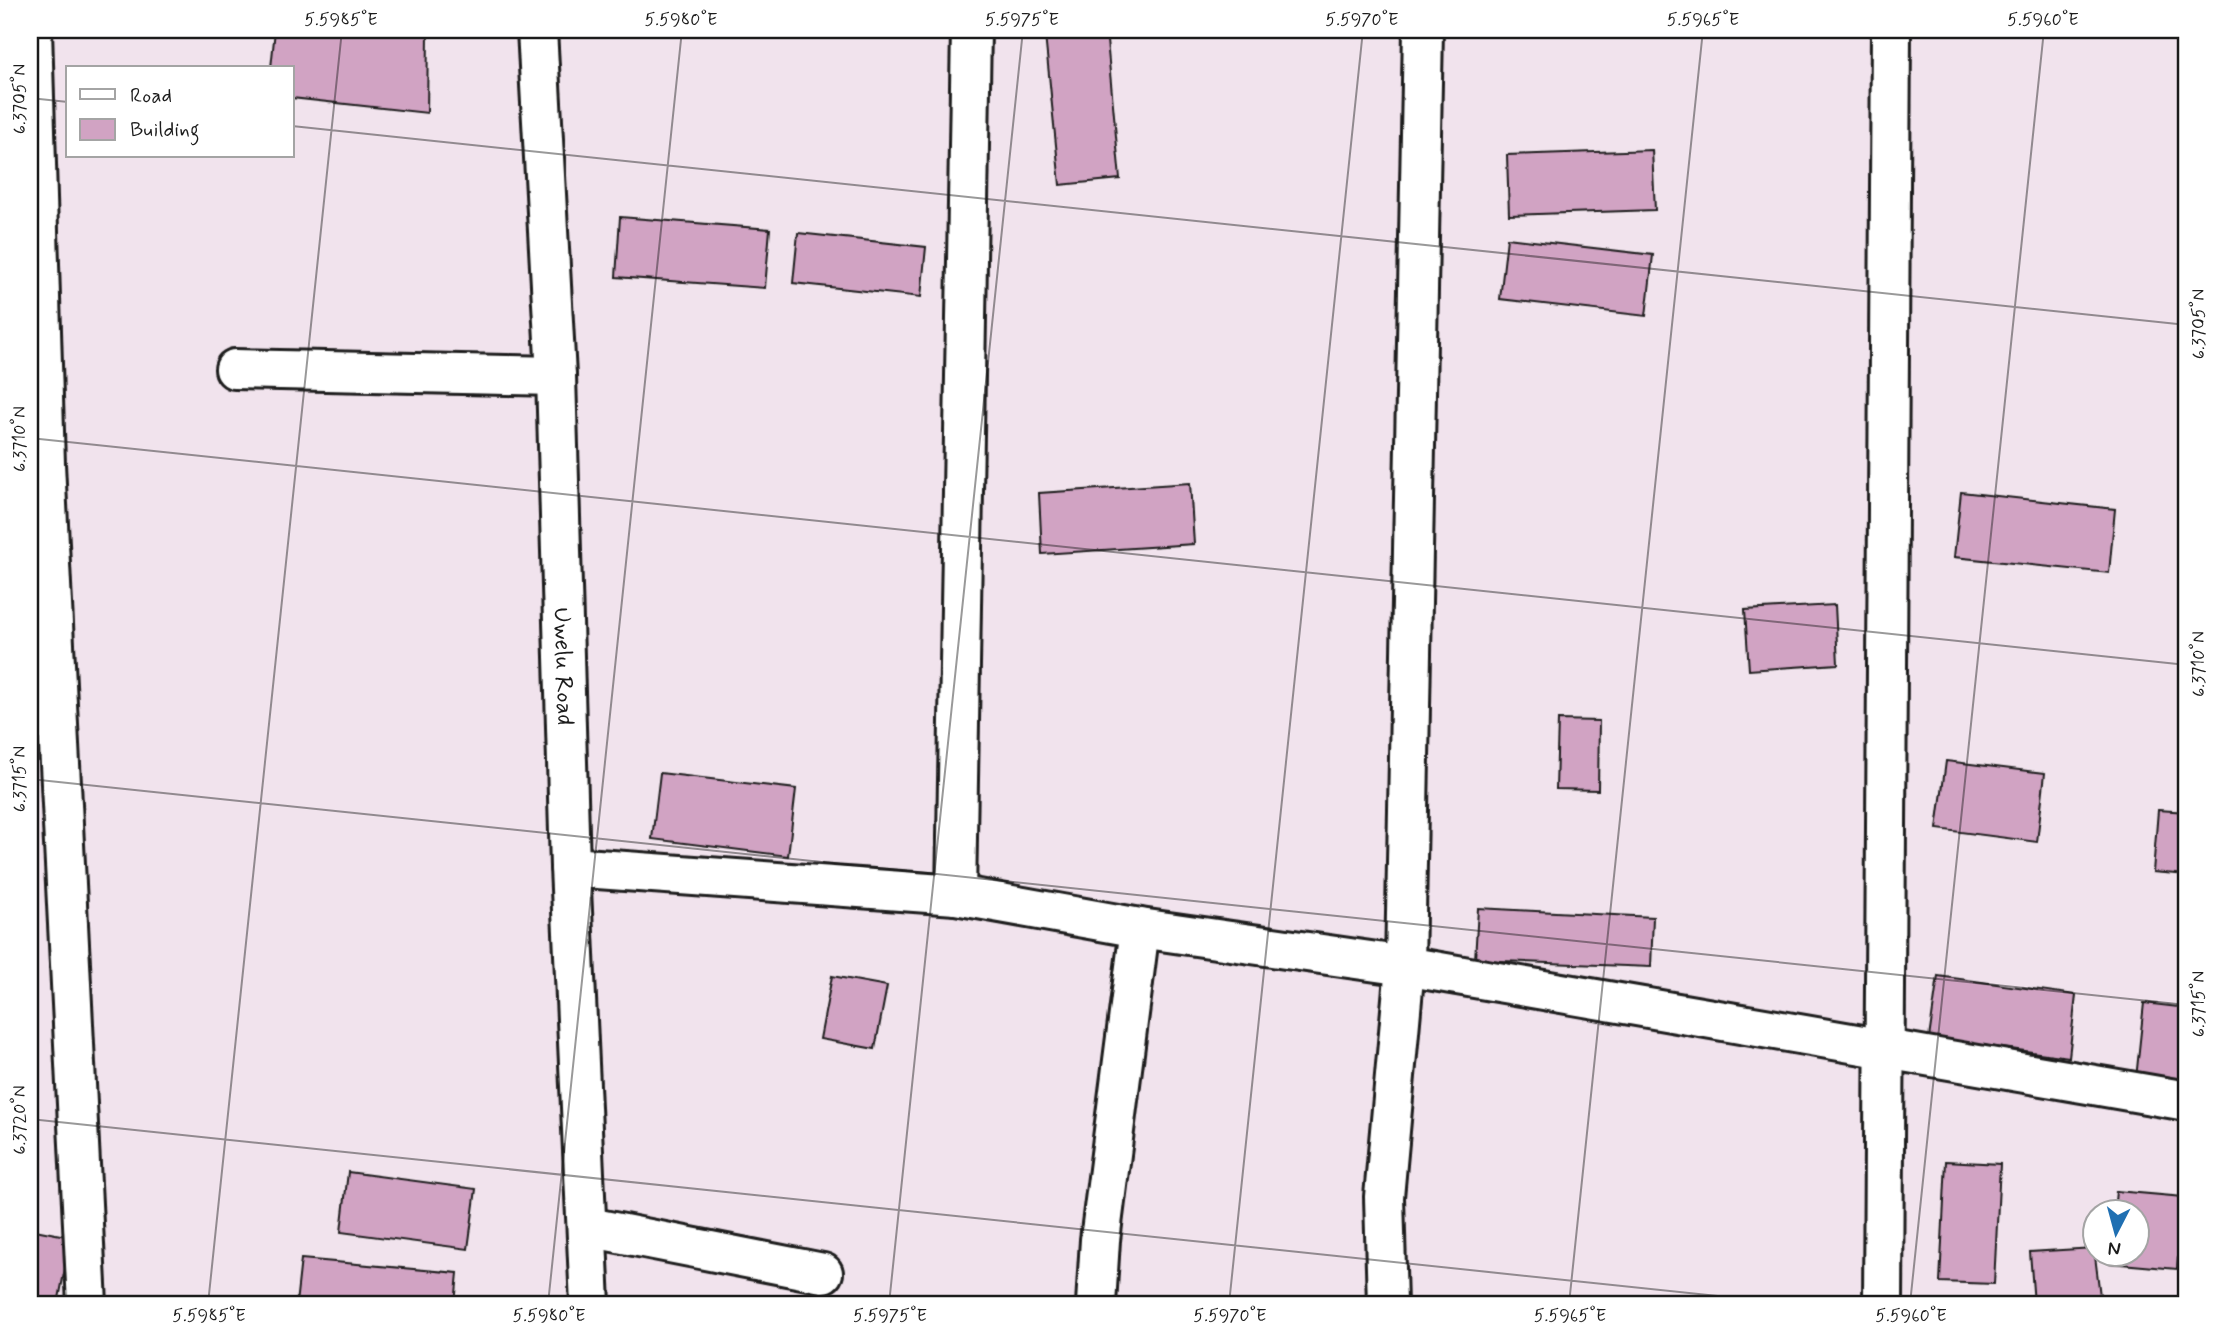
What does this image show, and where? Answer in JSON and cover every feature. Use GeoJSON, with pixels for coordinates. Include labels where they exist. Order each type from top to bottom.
{"type":"FeatureCollection","features":[{"type":"Feature","properties":{"kind":"street"},"geometry":{"type":"LineString","coordinates":[[32,30],[45,464],[87,1304]]}},
{"type":"Feature","properties":{"kind":"street","name":"Uwelu Road"},"geometry":{"type":"LineString","coordinates":[[537,30],[556,376],[570,867],[590,1304]]}},
{"type":"Feature","properties":{"kind":"street"},"geometry":{"type":"LineString","coordinates":[[956,895],[971,30]]}},
{"type":"Feature","properties":{"kind":"street"},"geometry":{"type":"LineString","coordinates":[[1387,1304],[1384,1196],[1405,966],[1423,30]]}},
{"type":"Feature","properties":{"kind":"street"},"geometry":{"type":"LineString","coordinates":[[1883,1304],[1891,30]]}},
{"type":"Feature","properties":{"kind":"street"},"geometry":{"type":"LineString","coordinates":[[235,369],[556,376]]}},
{"type":"Feature","properties":{"kind":"street"},"geometry":{"type":"LineString","coordinates":[[570,867],[956,895],[1140,928],[1405,966],[2187,1101]]}},
{"type":"Feature","properties":{"kind":"street"},"geometry":{"type":"LineString","coordinates":[[1096,1304],[1100,1240],[1140,928]]}},
{"type":"Feature","properties":{"kind":"street"},"geometry":{"type":"LineString","coordinates":[[588,1227],[823,1273]]}},
{"type":"Feature","properties":{"kind":"building"},"geometry":{"type":"Polygon","coordinates":[[[275,30],[428,33],[427,113],[294,98],[294,66],[271,66],[275,30]]]}},
{"type":"Feature","properties":{"kind":"building"},"geometry":{"type":"Polygon","coordinates":[[[1106,30],[1120,179],[1060,185],[1045,35],[1106,30]]]}},
{"type":"Feature","properties":{"kind":"building"},"geometry":{"type":"Polygon","coordinates":[[[1652,150],[1655,210],[1509,215],[1507,155],[1652,150]]]}},
{"type":"Feature","properties":{"kind":"building"},"geometry":{"type":"Polygon","coordinates":[[[620,217],[770,229],[765,288],[616,277],[620,217]]]}},
{"type":"Feature","properties":{"kind":"building"},"geometry":{"type":"Polygon","coordinates":[[[798,233],[926,247],[921,297],[793,283],[798,233]]]}},
{"type":"Feature","properties":{"kind":"building"},"geometry":{"type":"Polygon","coordinates":[[[1507,238],[1653,255],[1646,316],[1500,299],[1507,238]]]}},
{"type":"Feature","properties":{"kind":"building"},"geometry":{"type":"Polygon","coordinates":[[[1190,483],[1194,544],[1042,554],[1039,493],[1190,483]]]}},
{"type":"Feature","properties":{"kind":"building"},"geometry":{"type":"Polygon","coordinates":[[[1961,492],[2115,509],[2109,573],[1954,557],[1961,492]]]}},
{"type":"Feature","properties":{"kind":"building"},"geometry":{"type":"Polygon","coordinates":[[[1835,605],[1838,664],[1749,670],[1745,610],[1835,605]]]}},
{"type":"Feature","properties":{"kind":"building"},"geometry":{"type":"Polygon","coordinates":[[[1558,720],[1599,721],[1598,790],[1556,789],[1558,720]]]}},
{"type":"Feature","properties":{"kind":"building"},"geometry":{"type":"Polygon","coordinates":[[[1946,761],[2045,773],[2037,842],[1937,829],[1946,761]]]}},
{"type":"Feature","properties":{"kind":"building"},"geometry":{"type":"Polygon","coordinates":[[[660,773],[796,789],[788,856],[652,839],[660,773]]]}},
{"type":"Feature","properties":{"kind":"building"},"geometry":{"type":"Polygon","coordinates":[[[2158,810],[2187,812],[2187,875],[2153,872],[2158,810]]]}},
{"type":"Feature","properties":{"kind":"building"},"geometry":{"type":"Polygon","coordinates":[[[1478,908],[1653,917],[1651,967],[1475,960],[1478,908]]]}},
{"type":"Feature","properties":{"kind":"building"},"geometry":{"type":"Polygon","coordinates":[[[832,976],[887,986],[875,1049],[820,1039],[832,976]]]}},
{"type":"Feature","properties":{"kind":"building"},"geometry":{"type":"Polygon","coordinates":[[[1938,976],[2076,995],[2069,1057],[1929,1038],[1938,976]]]}},
{"type":"Feature","properties":{"kind":"building"},"geometry":{"type":"Polygon","coordinates":[[[2144,1003],[2187,1008],[2187,1093],[2135,1088],[2144,1003]]]}},
{"type":"Feature","properties":{"kind":"building"},"geometry":{"type":"Polygon","coordinates":[[[1946,1161],[2000,1164],[1994,1284],[1940,1282],[1946,1161]]]}},
{"type":"Feature","properties":{"kind":"building"},"geometry":{"type":"Polygon","coordinates":[[[348,1172],[476,1189],[468,1249],[341,1232],[348,1172]]]}},
{"type":"Feature","properties":{"kind":"building"},"geometry":{"type":"Polygon","coordinates":[[[2116,1191],[2183,1197],[2177,1269],[2150,1267],[2150,1198],[2115,1198],[2116,1191]]]}},
{"type":"Feature","properties":{"kind":"building"},"geometry":{"type":"Polygon","coordinates":[[[30,1229],[71,1237],[58,1304],[30,1301],[30,1229]]]}},
{"type":"Feature","properties":{"kind":"building"},"geometry":{"type":"Polygon","coordinates":[[[2080,1249],[2080,1268],[2096,1268],[2101,1304],[2034,1304],[2030,1252],[2080,1249]]]}},
{"type":"Feature","properties":{"kind":"building"},"geometry":{"type":"Polygon","coordinates":[[[301,1259],[458,1273],[455,1304],[296,1304],[301,1259]]]}}]}
